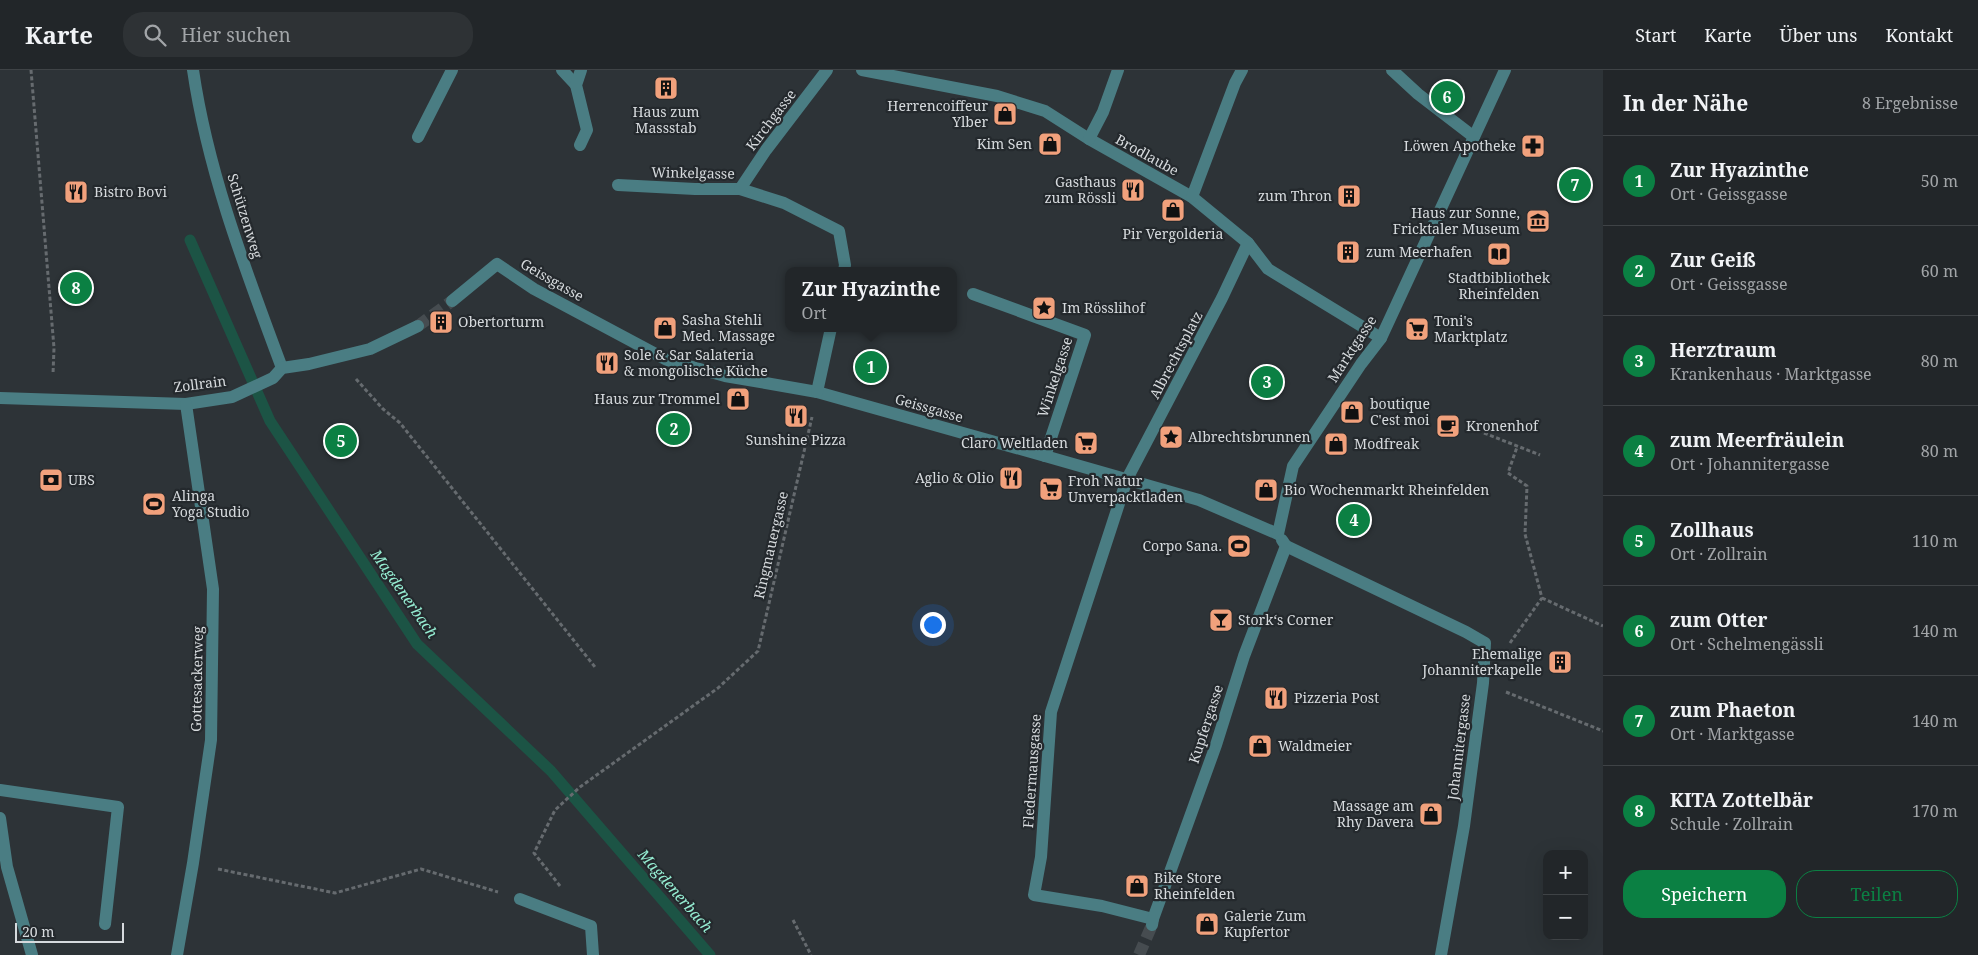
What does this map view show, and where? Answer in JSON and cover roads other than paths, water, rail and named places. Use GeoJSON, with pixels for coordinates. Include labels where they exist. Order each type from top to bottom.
{"type":"FeatureCollection","features":[{"type":"Feature","properties":{"kind":"street","name":"Schützenweg"},"geometry":{"type":"LineString","coordinates":[[193,70],[198,102],[235,240],[282,368]]}},
{"type":"Feature","properties":{"kind":"street"},"geometry":{"type":"LineString","coordinates":[[418,137],[452,70]]}},
{"type":"Feature","properties":{"kind":"street"},"geometry":{"type":"LineString","coordinates":[[562,70],[576,85],[587,125],[587,130],[580,145]]}},
{"type":"Feature","properties":{"kind":"street"},"geometry":{"type":"LineString","coordinates":[[576,85],[581,70]]}},
{"type":"Feature","properties":{"kind":"street","name":"Kirchgasse"},"geometry":{"type":"LineString","coordinates":[[740,188],[766,150],[827,70]]}},
{"type":"Feature","properties":{"kind":"street","name":"Brodlaube"},"geometry":{"type":"LineString","coordinates":[[862,70],[997,96],[1045,112],[1192,198],[1248,243],[1268,269],[1381,338]]}},
{"type":"Feature","properties":{"kind":"street"},"geometry":{"type":"LineString","coordinates":[[1089,139],[1103,112],[1118,70]]}},
{"type":"Feature","properties":{"kind":"street"},"geometry":{"type":"LineString","coordinates":[[1192,198],[1235,83],[1242,70]]}},
{"type":"Feature","properties":{"kind":"street"},"geometry":{"type":"LineString","coordinates":[[1392,70],[1418,94],[1474,137]]}},
{"type":"Feature","properties":{"kind":"street","name":"Marktgasse"},"geometry":{"type":"LineString","coordinates":[[1278,534],[1294,466],[1361,364],[1381,338],[1504,70]]}},
{"type":"Feature","properties":{"kind":"street","name":"Winkelgasse"},"geometry":{"type":"LineString","coordinates":[[618,185],[695,189],[740,188],[784,203],[839,231],[845,267]]}},
{"type":"Feature","properties":{"kind":"street","name":"Albrechtsplatz"},"geometry":{"type":"LineString","coordinates":[[1127,479],[1222,298],[1248,243]]}},
{"type":"Feature","properties":{"kind":"street","name":"Geissgasse"},"geometry":{"type":"LineString","coordinates":[[452,301],[497,264],[534,289],[667,360],[726,376],[818,392],[1127,479],[1199,500],[1278,534]]}},
{"type":"Feature","properties":{"kind":"street","name":"Winkelgasse"},"geometry":{"type":"LineString","coordinates":[[973,294],[1085,335],[1045,456]]}},
{"type":"Feature","properties":{"kind":"street"},"geometry":{"type":"LineString","coordinates":[[282,368],[337,358],[370,349],[418,326]]}},
{"type":"Feature","properties":{"kind":"street"},"geometry":{"type":"LineString","coordinates":[[818,392],[830,332]]}},
{"type":"Feature","properties":{"kind":"street","name":"Zollrain"},"geometry":{"type":"LineString","coordinates":[[0,398],[186,404],[232,397],[273,378],[282,368]]}},
{"type":"Feature","properties":{"kind":"street","name":"Gottesackerweg"},"geometry":{"type":"LineString","coordinates":[[177,955],[193,864],[210,740],[213,589],[186,404]]}},
{"type":"Feature","properties":{"kind":"street","name":"Fledermausgasse"},"geometry":{"type":"LineString","coordinates":[[1127,479],[1051,712],[1041,857],[1034,896],[1102,906],[1152,922]]}},
{"type":"Feature","properties":{"kind":"street"},"geometry":{"type":"LineString","coordinates":[[1278,534],[1286,546]]}},
{"type":"Feature","properties":{"kind":"street","name":"Kupfergasse"},"geometry":{"type":"LineString","coordinates":[[1152,922],[1216,745],[1244,656],[1286,546]]}},
{"type":"Feature","properties":{"kind":"street","name":"Johannitergasse"},"geometry":{"type":"LineString","coordinates":[[1286,546],[1466,632],[1485,643],[1483,683],[1464,826],[1444,949],[1441,955]]}},
{"type":"Feature","properties":{"kind":"street"},"geometry":{"type":"LineString","coordinates":[[0,790],[118,807],[105,924]]}},
{"type":"Feature","properties":{"kind":"street"},"geometry":{"type":"LineString","coordinates":[[0,818],[8,867],[32,955]]}},
{"type":"Feature","properties":{"kind":"street"},"geometry":{"type":"LineString","coordinates":[[520,899],[591,926],[594,955]]}},
{"type":"Feature","properties":{"kind":"waterway","name":"Magdenerbach"},"geometry":{"type":"LineString","coordinates":[[190,240],[270,421],[417,644],[551,771],[710,955]]}},
{"type":"Feature","properties":{"kind":"tunnel"},"geometry":{"type":"LineString","coordinates":[[418,326],[452,301]]}},
{"type":"Feature","properties":{"kind":"tunnel"},"geometry":{"type":"LineString","coordinates":[[1139,955],[1152,925]]}},
{"type":"Feature","properties":{"kind":"place","name":"Haus zum Massstab"},"geometry":{"type":"Point","coordinates":[666,88]}},
{"type":"Feature","properties":{"kind":"place","name":"zum Otter"},"geometry":{"type":"Point","coordinates":[1447,97]}},
{"type":"Feature","properties":{"kind":"place","name":"Herrencoiffeur Ylber"},"geometry":{"type":"Point","coordinates":[1005,114]}},
{"type":"Feature","properties":{"kind":"place","name":"Kim Sen"},"geometry":{"type":"Point","coordinates":[1050,144]}},
{"type":"Feature","properties":{"kind":"place","name":"Löwen Apotheke"},"geometry":{"type":"Point","coordinates":[1533,146]}},
{"type":"Feature","properties":{"kind":"place","name":"zum Phaeton"},"geometry":{"type":"Point","coordinates":[1575,185]}},
{"type":"Feature","properties":{"kind":"place","name":"Gasthaus zum Rössli"},"geometry":{"type":"Point","coordinates":[1133,190]}},
{"type":"Feature","properties":{"kind":"place","name":"Bistro Bovi"},"geometry":{"type":"Point","coordinates":[76,192]}},
{"type":"Feature","properties":{"kind":"place","name":"zum Thron"},"geometry":{"type":"Point","coordinates":[1349,196]}},
{"type":"Feature","properties":{"kind":"place","name":"Pir Vergolderia"},"geometry":{"type":"Point","coordinates":[1173,210]}},
{"type":"Feature","properties":{"kind":"place","name":"Haus zur Sonne, Fricktaler Museum"},"geometry":{"type":"Point","coordinates":[1538,221]}},
{"type":"Feature","properties":{"kind":"place","name":"zum Meerhafen"},"geometry":{"type":"Point","coordinates":[1348,252]}},
{"type":"Feature","properties":{"kind":"place","name":"Stadtbibliothek Rheinfelden"},"geometry":{"type":"Point","coordinates":[1499,254]}},
{"type":"Feature","properties":{"kind":"place","name":"KITA Zottelbär"},"geometry":{"type":"Point","coordinates":[76,288]}},
{"type":"Feature","properties":{"kind":"place","name":"Im Rösslihof"},"geometry":{"type":"Point","coordinates":[1044,308]}},
{"type":"Feature","properties":{"kind":"place","name":"Obertorturm"},"geometry":{"type":"Point","coordinates":[441,322]}},
{"type":"Feature","properties":{"kind":"place","name":"Sasha Stehli Med. Massage"},"geometry":{"type":"Point","coordinates":[665,328]}},
{"type":"Feature","properties":{"kind":"place","name":"Toni's Marktplatz"},"geometry":{"type":"Point","coordinates":[1417,329]}},
{"type":"Feature","properties":{"kind":"place","name":"Sole & Sar Salateria & mongolische Küche"},"geometry":{"type":"Point","coordinates":[607,363]}},
{"type":"Feature","properties":{"kind":"place","name":"Zur Hyazinthe"},"geometry":{"type":"Point","coordinates":[871,367]}},
{"type":"Feature","properties":{"kind":"place","name":"Herztraum"},"geometry":{"type":"Point","coordinates":[1267,382]}},
{"type":"Feature","properties":{"kind":"place","name":"Haus zur Trommel"},"geometry":{"type":"Point","coordinates":[738,399]}},
{"type":"Feature","properties":{"kind":"place","name":"boutique C'est moi"},"geometry":{"type":"Point","coordinates":[1352,412]}},
{"type":"Feature","properties":{"kind":"place","name":"Sunshine Pizza"},"geometry":{"type":"Point","coordinates":[796,416]}},
{"type":"Feature","properties":{"kind":"place","name":"Kronenhof"},"geometry":{"type":"Point","coordinates":[1448,426]}},
{"type":"Feature","properties":{"kind":"place","name":"Zur Geiß"},"geometry":{"type":"Point","coordinates":[674,429]}},
{"type":"Feature","properties":{"kind":"place","name":"Albrechtsbrunnen"},"geometry":{"type":"Point","coordinates":[1171,437]}},
{"type":"Feature","properties":{"kind":"place","name":"Zollhaus"},"geometry":{"type":"Point","coordinates":[341,441]}},
{"type":"Feature","properties":{"kind":"place","name":"Claro Weltladen"},"geometry":{"type":"Point","coordinates":[1086,443]}},
{"type":"Feature","properties":{"kind":"place","name":"Modfreak"},"geometry":{"type":"Point","coordinates":[1336,444]}},
{"type":"Feature","properties":{"kind":"place","name":"Aglio & Olio"},"geometry":{"type":"Point","coordinates":[1011,478]}},
{"type":"Feature","properties":{"kind":"place","name":"UBS"},"geometry":{"type":"Point","coordinates":[51,480]}},
{"type":"Feature","properties":{"kind":"place","name":"Froh Natur Unverpacktladen"},"geometry":{"type":"Point","coordinates":[1051,489]}},
{"type":"Feature","properties":{"kind":"place","name":"Bio Wochenmarkt Rheinfelden"},"geometry":{"type":"Point","coordinates":[1266,490]}},
{"type":"Feature","properties":{"kind":"place","name":"Alinga Yoga Studio"},"geometry":{"type":"Point","coordinates":[154,504]}},
{"type":"Feature","properties":{"kind":"place","name":"zum Meerfräulein"},"geometry":{"type":"Point","coordinates":[1354,520]}},
{"type":"Feature","properties":{"kind":"place","name":"Corpo Sana."},"geometry":{"type":"Point","coordinates":[1239,546]}},
{"type":"Feature","properties":{"kind":"place","name":"Stork‘s Corner"},"geometry":{"type":"Point","coordinates":[1221,620]}},
{"type":"Feature","properties":{"kind":"place","name":"Ehemalige Johanniterkapelle"},"geometry":{"type":"Point","coordinates":[1560,662]}},
{"type":"Feature","properties":{"kind":"place","name":"Pizzeria Post"},"geometry":{"type":"Point","coordinates":[1276,698]}},
{"type":"Feature","properties":{"kind":"place","name":"Waldmeier"},"geometry":{"type":"Point","coordinates":[1260,746]}},
{"type":"Feature","properties":{"kind":"place","name":"Massage am Rhy Davera"},"geometry":{"type":"Point","coordinates":[1431,814]}},
{"type":"Feature","properties":{"kind":"place","name":"Bike Store Rheinfelden"},"geometry":{"type":"Point","coordinates":[1137,886]}},
{"type":"Feature","properties":{"kind":"place","name":"Galerie Zum Kupfertor"},"geometry":{"type":"Point","coordinates":[1207,924]}}]}
